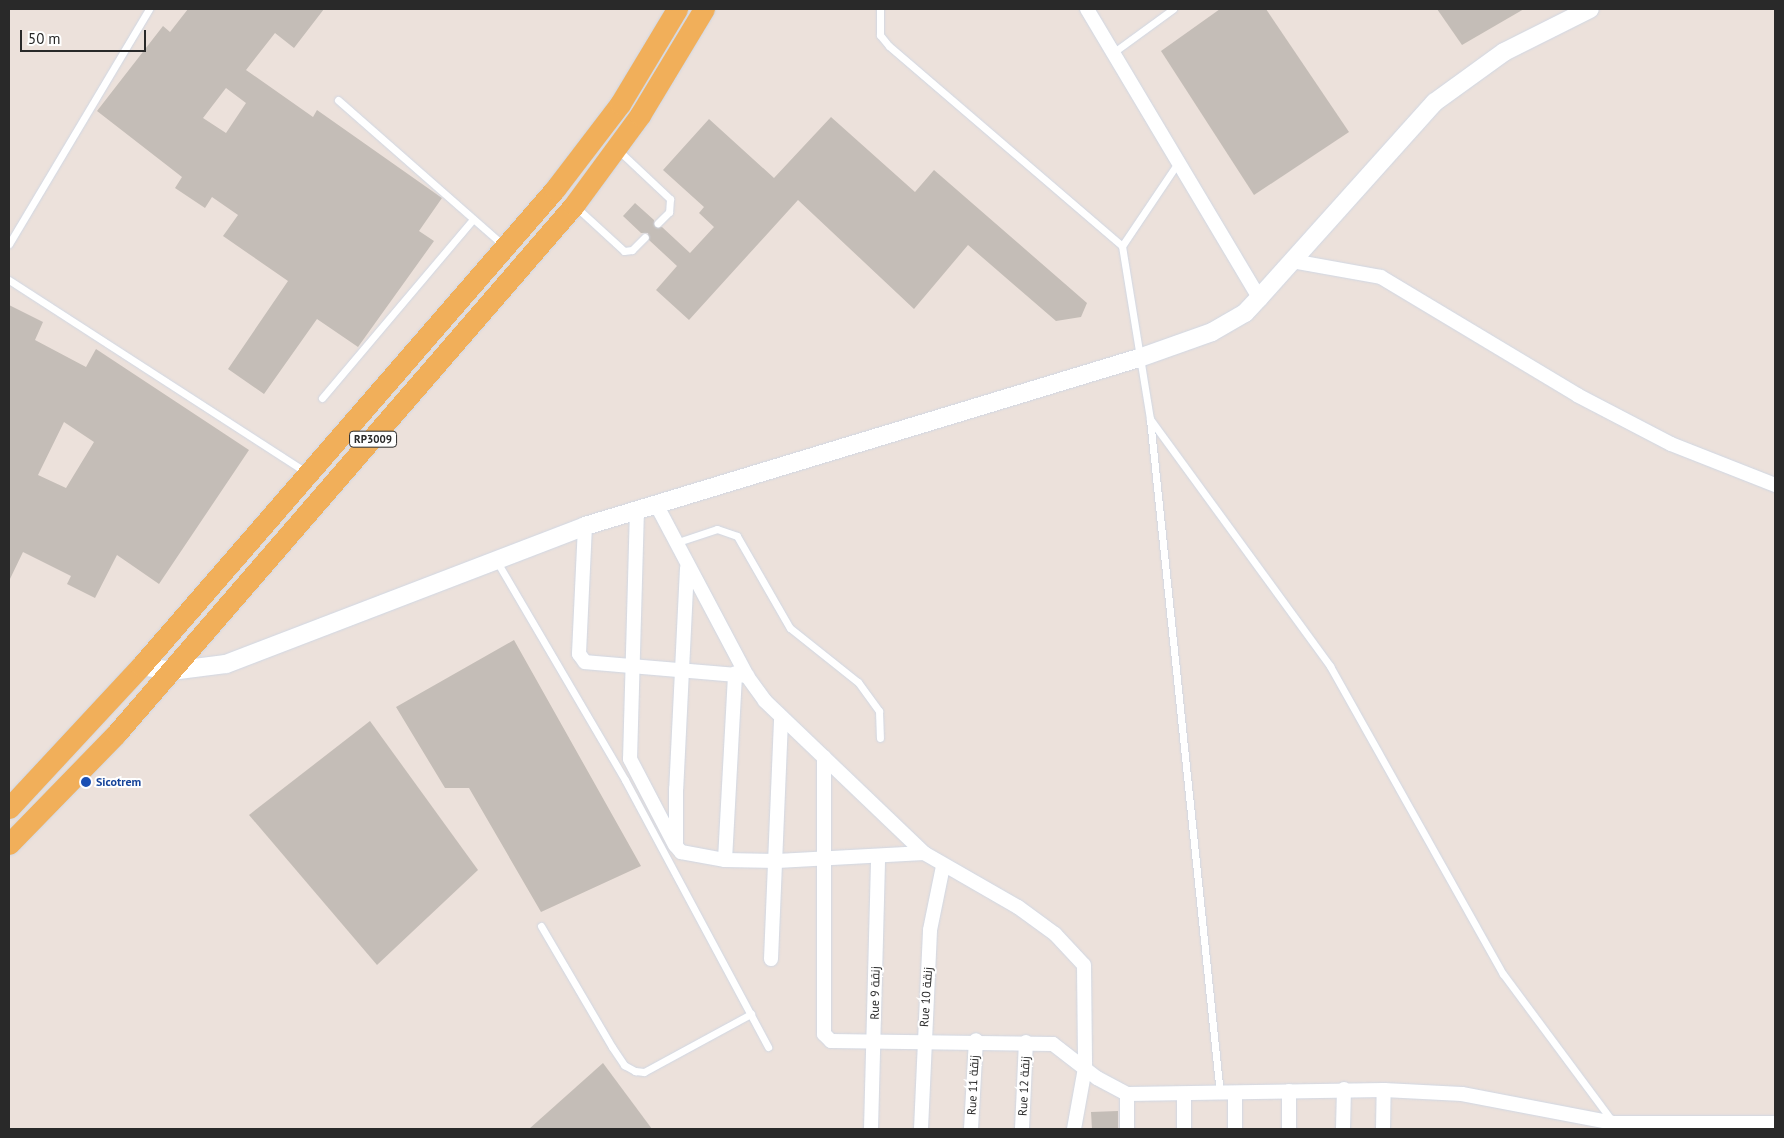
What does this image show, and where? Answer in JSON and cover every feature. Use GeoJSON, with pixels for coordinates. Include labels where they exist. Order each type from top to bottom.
{"type":"FeatureCollection","features":[{"type":"Feature","properties":{"kind":"main road","name":"RP3009"},"geometry":{"type":"LineString","coordinates":[[9,808],[141,666],[310,475],[505,247],[620,104],[677,9]]}},
{"type":"Feature","properties":{"kind":"main road","name":"RP3009"},"geometry":{"type":"LineString","coordinates":[[9,844],[171,671],[574,205],[616,149],[704,9]]}},
{"type":"Feature","properties":{"kind":"street"},"geometry":{"type":"LineString","coordinates":[[1087,9],[1114,52],[1177,164],[1260,298]]}},
{"type":"Feature","properties":{"kind":"street"},"geometry":{"type":"LineString","coordinates":[[141,666],[171,671],[226,664],[585,526],[1140,358],[1212,332],[1245,313],[1260,298],[1435,102],[1504,52],[1573,12],[1590,9]]}},
{"type":"Feature","properties":{"kind":"street"},"geometry":{"type":"LineString","coordinates":[[1292,261],[1381,277],[1577,395],[1671,444],[1775,485]]}},
{"type":"Feature","properties":{"kind":"street"},"geometry":{"type":"LineString","coordinates":[[656,504],[741,674],[781,718],[924,853],[943,866],[1018,907],[1076,954],[1087,980],[1085,1068],[1074,1129]]}},
{"type":"Feature","properties":{"kind":"street"},"geometry":{"type":"LineString","coordinates":[[637,510],[630,759],[676,846],[689,856],[725,860],[777,862],[924,853]]}},
{"type":"Feature","properties":{"kind":"street"},"geometry":{"type":"LineString","coordinates":[[585,526],[579,654],[594,666],[632,665],[741,674]]}},
{"type":"Feature","properties":{"kind":"street"},"geometry":{"type":"LineString","coordinates":[[676,846],[687,568]]}},
{"type":"Feature","properties":{"kind":"street"},"geometry":{"type":"LineString","coordinates":[[725,860],[741,674]]}},
{"type":"Feature","properties":{"kind":"street"},"geometry":{"type":"LineString","coordinates":[[771,959],[777,862],[781,718]]}},
{"type":"Feature","properties":{"kind":"street"},"geometry":{"type":"LineString","coordinates":[[824,758],[827,859],[824,1034],[831,1041],[874,1044],[976,1040],[1053,1044],[1085,1068],[1127,1094],[1220,1094],[1344,1089],[1384,1090],[1462,1094],[1614,1123],[1775,1123]]}},
{"type":"Feature","properties":{"kind":"street","name":"Rue 9 زنقة"},"geometry":{"type":"LineString","coordinates":[[871,1129],[878,857]]}},
{"type":"Feature","properties":{"kind":"street","name":"Rue 10 زنقة"},"geometry":{"type":"LineString","coordinates":[[922,1129],[923,1041],[930,930],[943,866]]}},
{"type":"Feature","properties":{"kind":"street","name":"Rue 11 زنقة"},"geometry":{"type":"LineString","coordinates":[[971,1129],[976,1040]]}},
{"type":"Feature","properties":{"kind":"street","name":"Rue 12 زنقة"},"geometry":{"type":"LineString","coordinates":[[1022,1129],[1026,1042]]}},
{"type":"Feature","properties":{"kind":"street"},"geometry":{"type":"LineString","coordinates":[[1343,1129],[1344,1089]]}},
{"type":"Feature","properties":{"kind":"street"},"geometry":{"type":"LineString","coordinates":[[1383,1129],[1384,1090]]}},
{"type":"Feature","properties":{"kind":"street"},"geometry":{"type":"LineString","coordinates":[[1288,1129],[1289,1091]]}},
{"type":"Feature","properties":{"kind":"street"},"geometry":{"type":"LineString","coordinates":[[1235,1093],[1236,1129]]}},
{"type":"Feature","properties":{"kind":"street"},"geometry":{"type":"LineString","coordinates":[[1126,1129],[1127,1094]]}},
{"type":"Feature","properties":{"kind":"street"},"geometry":{"type":"LineString","coordinates":[[1184,1094],[1184,1129]]}},
{"type":"Feature","properties":{"kind":"lane"},"geometry":{"type":"LineString","coordinates":[[9,244],[149,9]]}},
{"type":"Feature","properties":{"kind":"lane"},"geometry":{"type":"LineString","coordinates":[[880,9],[880,35],[889,46],[1122,246],[1150,419],[1220,1094]]}},
{"type":"Feature","properties":{"kind":"lane"},"geometry":{"type":"LineString","coordinates":[[1114,52],[1173,9]]}},
{"type":"Feature","properties":{"kind":"lane"},"geometry":{"type":"LineString","coordinates":[[338,100],[505,247]]}},
{"type":"Feature","properties":{"kind":"lane"},"geometry":{"type":"LineString","coordinates":[[616,149],[670,199],[669,212],[658,223]]}},
{"type":"Feature","properties":{"kind":"lane"},"geometry":{"type":"LineString","coordinates":[[1122,246],[1177,164]]}},
{"type":"Feature","properties":{"kind":"lane"},"geometry":{"type":"LineString","coordinates":[[574,205],[624,250],[632,250],[645,237]]}},
{"type":"Feature","properties":{"kind":"lane"},"geometry":{"type":"LineString","coordinates":[[322,398],[473,219]]}},
{"type":"Feature","properties":{"kind":"lane"},"geometry":{"type":"LineString","coordinates":[[9,280],[310,475]]}},
{"type":"Feature","properties":{"kind":"lane"},"geometry":{"type":"LineString","coordinates":[[1150,419],[1330,666],[1503,974],[1614,1123]]}},
{"type":"Feature","properties":{"kind":"lane"},"geometry":{"type":"LineString","coordinates":[[675,543],[717,530],[737,536],[790,628],[858,682],[879,711],[880,738]]}},
{"type":"Feature","properties":{"kind":"lane"},"geometry":{"type":"LineString","coordinates":[[496,560],[625,780],[768,1046]]}},
{"type":"Feature","properties":{"kind":"lane"},"geometry":{"type":"LineString","coordinates":[[542,926],[612,1048],[624,1065],[635,1071],[644,1072],[750,1014]]}},
{"type":"Feature","properties":{"kind":"building"},"geometry":{"type":"Polygon","coordinates":[[[188,9],[324,9],[294,48],[275,33],[246,70],[313,117],[317,110],[442,198],[419,231],[434,241],[358,347],[317,319],[264,394],[228,369],[288,281],[223,236],[238,215],[212,197],[205,208],[175,188],[182,177],[97,111],[163,26],[170,32],[188,9]],[[226,88],[203,118],[226,133],[246,103],[226,88]]]}},
{"type":"Feature","properties":{"kind":"building"},"geometry":{"type":"Polygon","coordinates":[[[1220,9],[1266,9],[1349,132],[1254,195],[1161,51],[1220,9]]]}},
{"type":"Feature","properties":{"kind":"building"},"geometry":{"type":"Polygon","coordinates":[[[1437,9],[1524,9],[1462,45],[1437,9]]]}},
{"type":"Feature","properties":{"kind":"building"},"geometry":{"type":"Polygon","coordinates":[[[831,117],[915,192],[934,170],[1087,303],[1081,317],[1056,321],[968,245],[914,309],[798,200],[689,320],[656,290],[677,266],[649,240],[648,233],[641,233],[623,216],[635,203],[654,220],[655,227],[662,227],[690,253],[714,227],[699,213],[704,207],[663,170],[709,119],[774,178],[831,117]]]}},
{"type":"Feature","properties":{"kind":"building"},"geometry":{"type":"Polygon","coordinates":[[[9,305],[43,322],[35,340],[86,367],[96,349],[249,450],[159,584],[117,555],[95,598],[67,584],[71,576],[23,552],[9,581],[9,305]],[[64,422],[38,475],[66,488],[94,442],[64,422]]]}},
{"type":"Feature","properties":{"kind":"building"},"geometry":{"type":"Polygon","coordinates":[[[514,640],[641,866],[541,912],[469,788],[445,788],[396,707],[514,640]]]}},
{"type":"Feature","properties":{"kind":"building"},"geometry":{"type":"Polygon","coordinates":[[[370,721],[478,870],[377,965],[249,815],[370,721]]]}},
{"type":"Feature","properties":{"kind":"building"},"geometry":{"type":"Polygon","coordinates":[[[603,1063],[652,1129],[529,1129],[603,1063]]]}},
{"type":"Feature","properties":{"kind":"building"},"geometry":{"type":"Polygon","coordinates":[[[1118,1111],[1118,1129],[1092,1129],[1091,1112],[1118,1111]]]}},
{"type":"Feature","properties":{"kind":"place","name":"Sicotrem"},"geometry":{"type":"Point","coordinates":[86,782]}}]}
